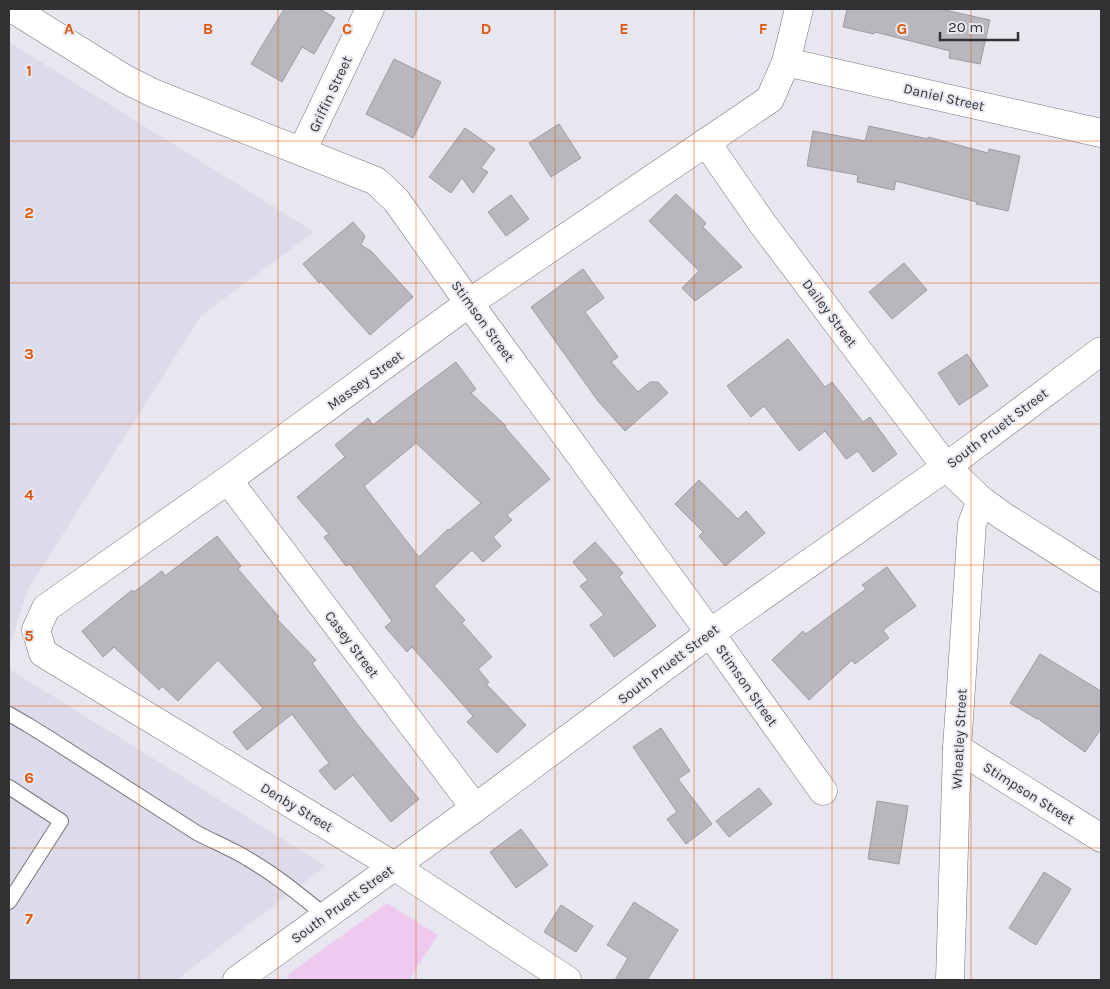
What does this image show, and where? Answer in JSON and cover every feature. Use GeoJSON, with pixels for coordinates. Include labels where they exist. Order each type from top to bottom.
{"type":"FeatureCollection","features":[{"type":"Feature","properties":{"kind":"street","name":"Stimson Street"},"geometry":{"type":"LineString","coordinates":[[13,9],[125,79],[153,93],[376,181],[396,200],[823,791]]}},
{"type":"Feature","properties":{"kind":"street","name":"Griffin Street"},"geometry":{"type":"LineString","coordinates":[[302,151],[370,9]]}},
{"type":"Feature","properties":{"kind":"street"},"geometry":{"type":"LineString","coordinates":[[706,142],[770,99],[786,62],[799,9]]}},
{"type":"Feature","properties":{"kind":"street","name":"Daniel Street"},"geometry":{"type":"LineString","coordinates":[[786,62],[1101,132]]}},
{"type":"Feature","properties":{"kind":"street","name":"Massey Street"},"geometry":{"type":"LineString","coordinates":[[36,630],[46,608],[228,480],[469,303],[706,142]]}},
{"type":"Feature","properties":{"kind":"street","name":"Dailey Street"},"geometry":{"type":"LineString","coordinates":[[706,142],[762,222],[946,467],[981,500],[1002,516],[1101,578]]}},
{"type":"Feature","properties":{"kind":"street","name":"South Pruett Street"},"geometry":{"type":"LineString","coordinates":[[236,980],[476,808],[710,633],[946,467],[1101,351]]}},
{"type":"Feature","properties":{"kind":"street","name":"Casey Street"},"geometry":{"type":"LineString","coordinates":[[228,480],[476,808]]}},
{"type":"Feature","properties":{"kind":"street","name":"Wheatley Street"},"geometry":{"type":"LineString","coordinates":[[951,980],[957,748],[972,524],[981,500]]}},
{"type":"Feature","properties":{"kind":"street","name":"Denby Street"},"geometry":{"type":"LineString","coordinates":[[36,630],[43,653],[394,866],[567,980]]}},
{"type":"Feature","properties":{"kind":"street","name":"Stimpson Street"},"geometry":{"type":"LineString","coordinates":[[957,748],[1101,838]]}},
{"type":"Feature","properties":{"kind":"lane"},"geometry":{"type":"LineString","coordinates":[[9,714],[42,733],[197,833],[249,860],[282,882],[326,916]]}},
{"type":"Feature","properties":{"kind":"lane"},"geometry":{"type":"LineString","coordinates":[[9,787],[61,822],[9,902]]}},
{"type":"Feature","properties":{"kind":"shaded area"},"geometry":{"type":"Polygon","coordinates":[[[9,42],[314,232],[201,316],[27,591],[9,649],[9,42]]]}},
{"type":"Feature","properties":{"kind":"shaded area"},"geometry":{"type":"Polygon","coordinates":[[[9,669],[326,866],[176,980],[9,980],[9,669]]]}},
{"type":"Feature","properties":{"kind":"shaded area"},"geometry":{"type":"Polygon","coordinates":[[[387,903],[438,935],[409,980],[293,980],[286,976],[387,903]]]}},
{"type":"Feature","properties":{"kind":"building"},"geometry":{"type":"Polygon","coordinates":[[[284,9],[320,9],[335,18],[314,54],[302,47],[282,82],[251,64],[284,9]]]}},
{"type":"Feature","properties":{"kind":"building"},"geometry":{"type":"Polygon","coordinates":[[[847,9],[940,9],[990,20],[980,64],[949,58],[950,51],[875,32],[874,34],[843,27],[847,9]]]}},
{"type":"Feature","properties":{"kind":"building"},"geometry":{"type":"Polygon","coordinates":[[[394,59],[441,82],[413,138],[366,114],[394,59]]]}},
{"type":"Feature","properties":{"kind":"building"},"geometry":{"type":"Polygon","coordinates":[[[559,124],[581,158],[551,177],[529,143],[559,124]]]}},
{"type":"Feature","properties":{"kind":"building"},"geometry":{"type":"Polygon","coordinates":[[[869,126],[928,139],[928,137],[988,153],[989,149],[1020,156],[1008,211],[976,204],[977,202],[896,181],[894,190],[857,182],[858,175],[807,166],[813,131],[865,141],[869,126]]]}},
{"type":"Feature","properties":{"kind":"building"},"geometry":{"type":"Polygon","coordinates":[[[465,128],[495,149],[481,168],[488,172],[473,193],[462,178],[451,193],[429,177],[465,128]]]}},
{"type":"Feature","properties":{"kind":"building"},"geometry":{"type":"Polygon","coordinates":[[[676,194],[706,223],[703,227],[742,267],[695,301],[682,288],[699,271],[649,221],[676,194]]]}},
{"type":"Feature","properties":{"kind":"building"},"geometry":{"type":"Polygon","coordinates":[[[511,195],[529,219],[506,236],[488,212],[511,195]]]}},
{"type":"Feature","properties":{"kind":"building"},"geometry":{"type":"Polygon","coordinates":[[[353,222],[365,236],[361,245],[371,251],[413,297],[370,335],[303,264],[353,222]]]}},
{"type":"Feature","properties":{"kind":"building"},"geometry":{"type":"Polygon","coordinates":[[[904,263],[927,290],[892,319],[869,292],[904,263]]]}},
{"type":"Feature","properties":{"kind":"building"},"geometry":{"type":"Polygon","coordinates":[[[583,269],[604,298],[585,312],[618,357],[611,362],[638,392],[650,382],[658,382],[668,393],[625,431],[598,401],[531,307],[583,269]]]}},
{"type":"Feature","properties":{"kind":"building"},"geometry":{"type":"Polygon","coordinates":[[[788,339],[825,387],[832,382],[863,422],[870,417],[897,454],[873,472],[858,451],[846,459],[825,431],[799,451],[764,406],[751,417],[727,386],[788,339]]]}},
{"type":"Feature","properties":{"kind":"building"},"geometry":{"type":"Polygon","coordinates":[[[967,354],[988,386],[959,405],[938,373],[967,354]]]}},
{"type":"Feature","properties":{"kind":"building"},"geometry":{"type":"Polygon","coordinates":[[[456,362],[476,389],[471,393],[506,426],[550,479],[507,515],[512,520],[493,537],[501,546],[483,562],[472,550],[434,586],[465,620],[462,623],[492,657],[478,669],[489,682],[486,684],[526,725],[497,753],[467,722],[473,716],[412,647],[407,652],[385,627],[392,621],[350,564],[346,566],[324,537],[329,534],[297,497],[345,457],[335,445],[368,418],[373,425],[456,362]],[[416,443],[364,486],[419,557],[448,529],[481,503],[416,443]]]}},
{"type":"Feature","properties":{"kind":"building"},"geometry":{"type":"Polygon","coordinates":[[[699,480],[738,519],[746,511],[765,533],[725,566],[699,536],[703,532],[675,504],[699,480]]]}},
{"type":"Feature","properties":{"kind":"building"},"geometry":{"type":"Polygon","coordinates":[[[217,536],[241,566],[238,569],[279,617],[277,619],[316,660],[312,663],[358,725],[419,799],[391,822],[353,775],[335,790],[319,771],[329,763],[292,714],[247,750],[233,732],[263,708],[218,660],[178,701],[162,686],[159,690],[114,647],[103,657],[82,631],[132,590],[134,592],[162,571],[165,576],[217,536]]]}},
{"type":"Feature","properties":{"kind":"building"},"geometry":{"type":"Polygon","coordinates":[[[595,542],[623,573],[619,577],[656,626],[614,657],[590,625],[604,615],[580,586],[588,580],[573,562],[595,542]]]}},
{"type":"Feature","properties":{"kind":"building"},"geometry":{"type":"Polygon","coordinates":[[[887,567],[916,606],[883,630],[889,638],[855,664],[852,660],[809,700],[772,660],[803,631],[806,634],[866,589],[862,585],[887,567]]]}},
{"type":"Feature","properties":{"kind":"building"},"geometry":{"type":"Polygon","coordinates":[[[1040,654],[1101,691],[1101,729],[1085,752],[1037,718],[1010,703],[1040,654]]]}},
{"type":"Feature","properties":{"kind":"building"},"geometry":{"type":"Polygon","coordinates":[[[661,728],[690,771],[678,779],[712,824],[686,844],[667,819],[677,812],[633,747],[661,728]]]}},
{"type":"Feature","properties":{"kind":"building"},"geometry":{"type":"Polygon","coordinates":[[[759,788],[772,804],[729,837],[716,821],[759,788]]]}},
{"type":"Feature","properties":{"kind":"building"},"geometry":{"type":"Polygon","coordinates":[[[877,801],[908,806],[899,864],[868,859],[877,801]]]}},
{"type":"Feature","properties":{"kind":"building"},"geometry":{"type":"Polygon","coordinates":[[[521,829],[548,865],[516,888],[490,852],[521,829]]]}},
{"type":"Feature","properties":{"kind":"building"},"geometry":{"type":"Polygon","coordinates":[[[1044,872],[1071,889],[1036,945],[1009,928],[1044,872]]]}},
{"type":"Feature","properties":{"kind":"building"},"geometry":{"type":"Polygon","coordinates":[[[634,902],[678,930],[647,980],[615,980],[628,958],[607,945],[634,902]]]}},
{"type":"Feature","properties":{"kind":"building"},"geometry":{"type":"Polygon","coordinates":[[[561,905],[593,926],[576,952],[544,932],[561,905]]]}}]}
